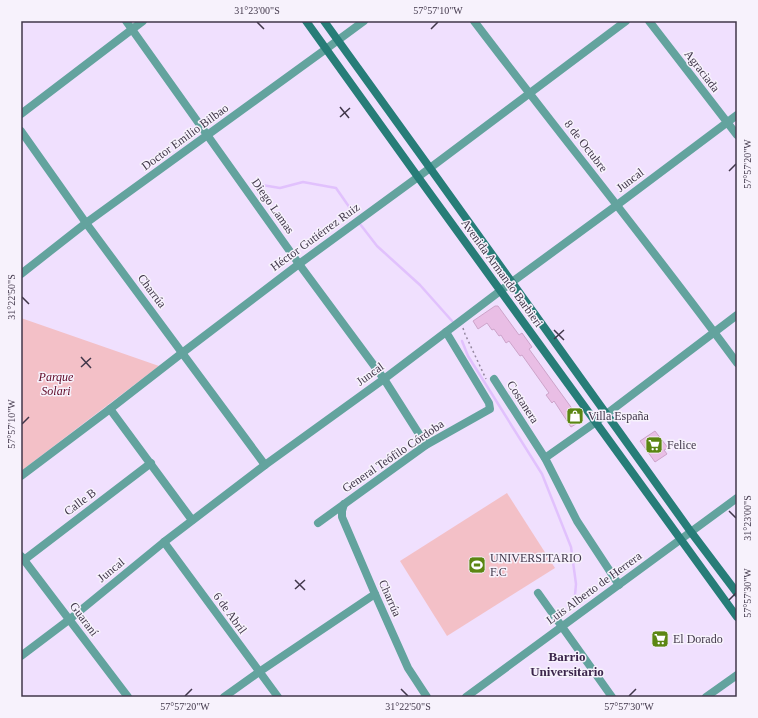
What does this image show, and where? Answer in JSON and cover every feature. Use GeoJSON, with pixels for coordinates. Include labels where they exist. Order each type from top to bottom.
{"type":"FeatureCollection","features":[{"type":"Feature","properties":{"kind":"street","name":"Diego Lamas"},"geometry":{"type":"LineString","coordinates":[[126,21],[299,264],[384,379],[426,445]]}},
{"type":"Feature","properties":{"kind":"street"},"geometry":{"type":"LineString","coordinates":[[21,114],[143,21]]}},
{"type":"Feature","properties":{"kind":"street","name":"Avenida Armando Barbieri"},"geometry":{"type":"LineString","coordinates":[[306,21],[737,617]]}},
{"type":"Feature","properties":{"kind":"street","name":"Avenida Armando Barbieri"},"geometry":{"type":"LineString","coordinates":[[324,21],[737,594]]}},
{"type":"Feature","properties":{"kind":"street","name":"Doctor Emilio Bilbao"},"geometry":{"type":"LineString","coordinates":[[21,274],[86,223],[364,21]]}},
{"type":"Feature","properties":{"kind":"street","name":"8 de Octubre"},"geometry":{"type":"LineString","coordinates":[[474,21],[737,363]]}},
{"type":"Feature","properties":{"kind":"street","name":"Héctor Gutiérrez Ruiz"},"geometry":{"type":"LineString","coordinates":[[21,476],[299,264],[626,21]]}},
{"type":"Feature","properties":{"kind":"street","name":"Agraciada"},"geometry":{"type":"LineString","coordinates":[[649,21],[737,135]]}},
{"type":"Feature","properties":{"kind":"street","name":"Juncal"},"geometry":{"type":"LineString","coordinates":[[21,656],[70,619],[192,520],[384,379],[737,115]]}},
{"type":"Feature","properties":{"kind":"street","name":"Charrúa"},"geometry":{"type":"LineString","coordinates":[[21,130],[86,223],[265,465]]}},
{"type":"Feature","properties":{"kind":"street"},"geometry":{"type":"LineString","coordinates":[[545,458],[596,422],[737,315]]}},
{"type":"Feature","properties":{"kind":"street","name":"General Teófilo Córdoba"},"geometry":{"type":"LineString","coordinates":[[318,523],[426,445],[490,409],[489,404],[446,332]]}},
{"type":"Feature","properties":{"kind":"street","name":"Costanera"},"geometry":{"type":"LineString","coordinates":[[494,380],[545,458],[578,521],[619,585]]}},
{"type":"Feature","properties":{"kind":"street"},"geometry":{"type":"LineString","coordinates":[[110,409],[192,520]]}},
{"type":"Feature","properties":{"kind":"street","name":"Calle B"},"geometry":{"type":"LineString","coordinates":[[22,558],[151,463]]}},
{"type":"Feature","properties":{"kind":"street","name":"Luis Alberto de Herrera"},"geometry":{"type":"LineString","coordinates":[[466,697],[737,498]]}},
{"type":"Feature","properties":{"kind":"street","name":"Charrúa"},"geometry":{"type":"LineString","coordinates":[[344,504],[342,517],[374,594],[408,668],[427,697]]}},
{"type":"Feature","properties":{"kind":"street","name":"6 de Abril"},"geometry":{"type":"LineString","coordinates":[[164,542],[278,697]]}},
{"type":"Feature","properties":{"kind":"street","name":"Guaraní"},"geometry":{"type":"LineString","coordinates":[[22,558],[128,697]]}},
{"type":"Feature","properties":{"kind":"street"},"geometry":{"type":"LineString","coordinates":[[224,697],[374,594]]}},
{"type":"Feature","properties":{"kind":"street"},"geometry":{"type":"LineString","coordinates":[[538,594],[612,697]]}},
{"type":"Feature","properties":{"kind":"street"},"geometry":{"type":"LineString","coordinates":[[706,697],[737,675]]}},
{"type":"Feature","properties":{"kind":"path","name":"Costanera"},"geometry":{"type":"LineString","coordinates":[[461,320],[465,334],[487,380],[494,380]]}},
{"type":"Feature","properties":{"kind":"green space","name":"Parque Solari"},"geometry":{"type":"Polygon","coordinates":[[[21,318],[159,366],[21,471],[21,318]]]}},
{"type":"Feature","properties":{"kind":"green space","name":"UNIVERSITARIO F.C"},"geometry":{"type":"Polygon","coordinates":[[[507,493],[555,568],[447,636],[400,561],[507,493]]]}},
{"type":"Feature","properties":{"kind":"building"},"geometry":{"type":"Polygon","coordinates":[[[495,306],[498,306],[519,335],[522,333],[532,347],[529,349],[581,421],[571,427],[554,401],[552,403],[546,395],[549,393],[522,355],[520,356],[509,341],[506,343],[501,335],[499,336],[494,329],[492,330],[487,323],[478,329],[473,321],[495,306]]]}},
{"type":"Feature","properties":{"kind":"building","name":"Felice"},"geometry":{"type":"Polygon","coordinates":[[[655,431],[668,448],[664,450],[667,454],[655,462],[640,441],[655,431]]]}},
{"type":"Feature","properties":{"kind":"waterway"},"geometry":{"type":"LineString","coordinates":[[262,185],[280,188],[303,182],[336,188],[352,211]]}},
{"type":"Feature","properties":{"kind":"waterway"},"geometry":{"type":"LineString","coordinates":[[360,224],[377,246],[420,285],[452,321]]}},
{"type":"Feature","properties":{"kind":"waterway"},"geometry":{"type":"LineString","coordinates":[[462,341],[468,356],[542,474],[571,547],[576,584],[574,606]]}},
{"type":"Feature","properties":{"kind":"place","name":"Villa España"},"geometry":{"type":"Point","coordinates":[575,416]}},
{"type":"Feature","properties":{"kind":"place","name":"Felice"},"geometry":{"type":"Point","coordinates":[654,445]}},
{"type":"Feature","properties":{"kind":"place","name":"UNIVERSITARIO F.C"},"geometry":{"type":"Point","coordinates":[477,565]}},
{"type":"Feature","properties":{"kind":"place","name":"El Dorado"},"geometry":{"type":"Point","coordinates":[660,639]}},
{"type":"Feature","properties":{"kind":"district","name":"Barrio Universitario"},"geometry":{"type":"Point","coordinates":[567,664]}}]}
